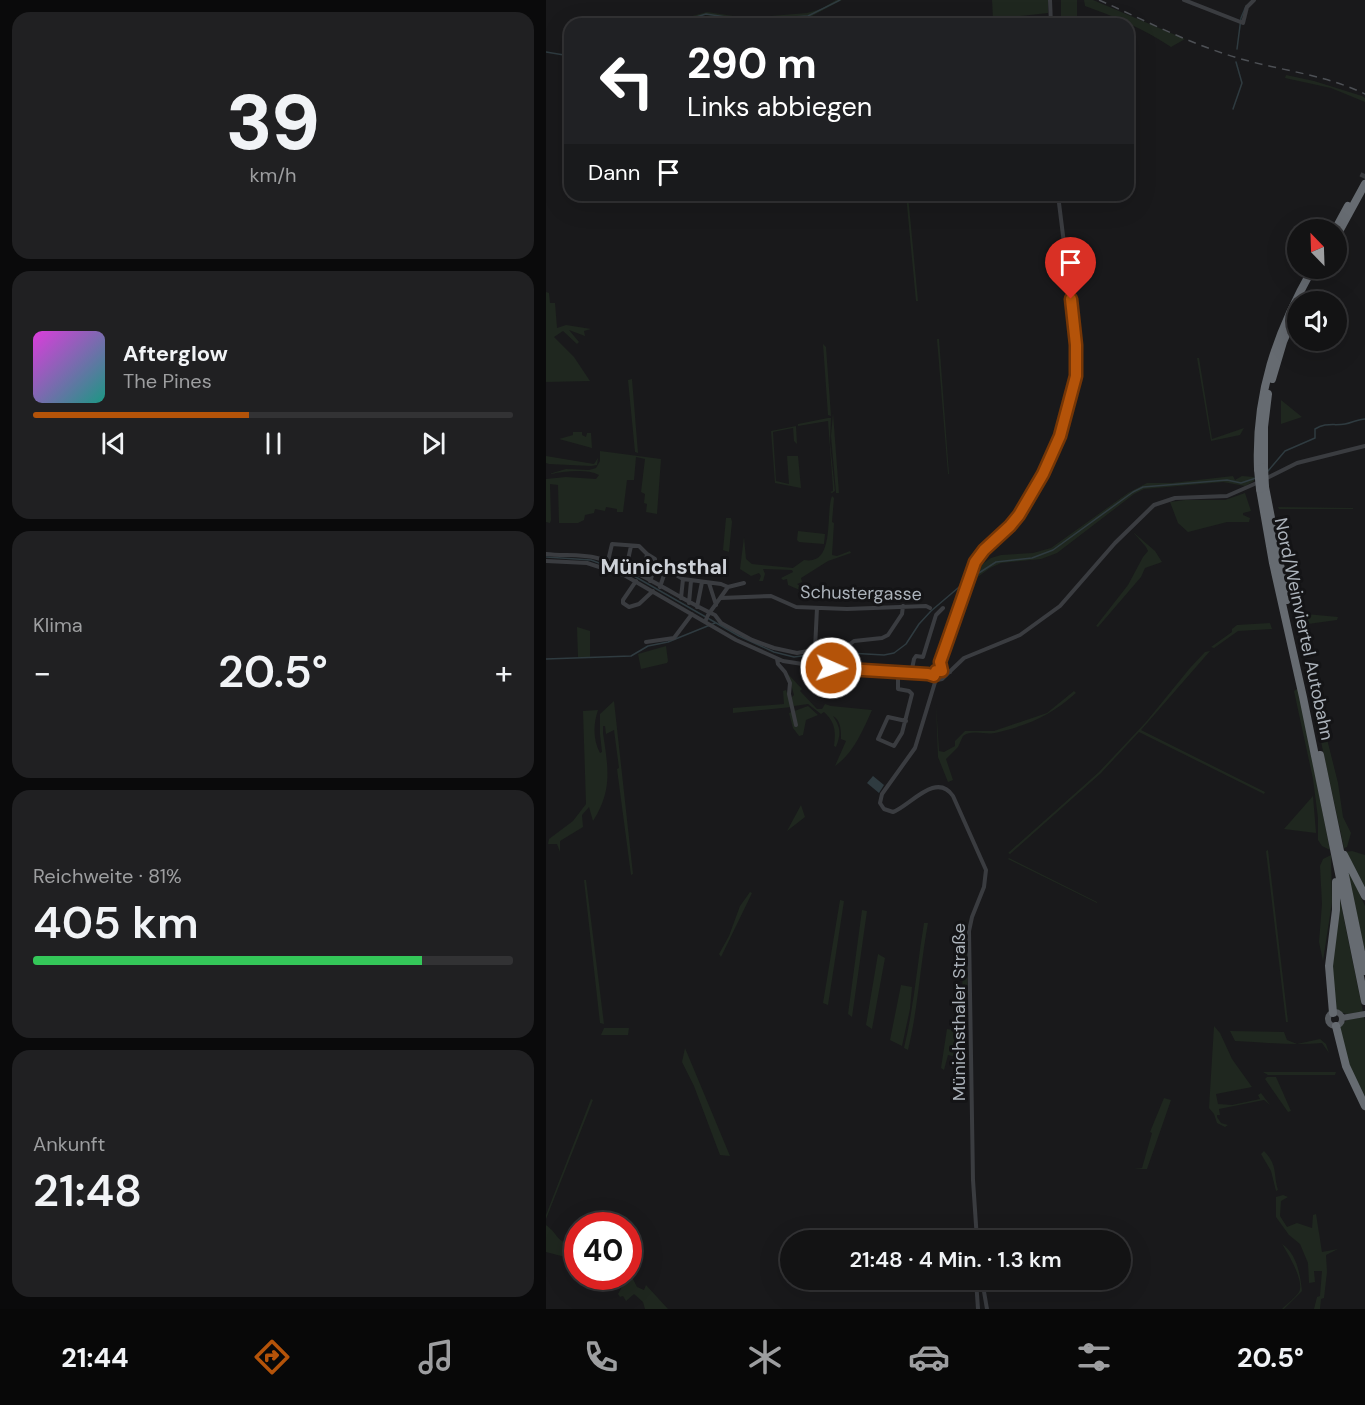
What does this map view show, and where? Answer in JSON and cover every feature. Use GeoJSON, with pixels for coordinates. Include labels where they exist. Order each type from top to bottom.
{"type":"FeatureCollection","features":[{"type":"Feature","properties":{"kind":"highway"},"geometry":{"type":"LineString","coordinates":[[1342,219],[1364,181]]}},
{"type":"Feature","properties":{"kind":"highway"},"geometry":{"type":"LineString","coordinates":[[1345,219],[1364,181]]}},
{"type":"Feature","properties":{"kind":"highway","name":"Nord/Weinviertel Autobahn"},"geometry":{"type":"LineString","coordinates":[[1307,279],[1291,307],[1270,361],[1260,416],[1261,468],[1273,562],[1365,1001]]}},
{"type":"Feature","properties":{"kind":"highway","name":"Nord/Weinviertel Autobahn"},"geometry":{"type":"LineString","coordinates":[[1261,468],[1270,385],[1287,331]]}},
{"type":"Feature","properties":{"kind":"highway","name":"Nord/Weinviertel Autobahn"},"geometry":{"type":"LineString","coordinates":[[1263,488],[1365,971]]}},
{"type":"Feature","properties":{"kind":"highway"},"geometry":{"type":"LineString","coordinates":[[1336,834],[1350,869],[1365,897]]}},
{"type":"Feature","properties":{"kind":"highway"},"geometry":{"type":"LineString","coordinates":[[1333,1013],[1329,966],[1336,910],[1337,865]]}},
{"type":"Feature","properties":{"kind":"highway"},"geometry":{"type":"LineString","coordinates":[[1336,1026],[1346,1066],[1365,1106]]}},
{"type":"Feature","properties":{"kind":"main road"},"geometry":{"type":"LineString","coordinates":[[1333,1013],[1338,1013],[1342,1018],[1341,1023],[1336,1026],[1330,1024],[1329,1017],[1333,1013]]}},
{"type":"Feature","properties":{"kind":"main road"},"geometry":{"type":"LineString","coordinates":[[1342,1018],[1365,1014]]}},
{"type":"Feature","properties":{"kind":"street"},"geometry":{"type":"LineString","coordinates":[[1050,0],[1051,18]]}},
{"type":"Feature","properties":{"kind":"street"},"geometry":{"type":"LineString","coordinates":[[1184,0],[1240,22],[1247,7],[1254,0]]}},
{"type":"Feature","properties":{"kind":"street"},"geometry":{"type":"LineString","coordinates":[[939,675],[940,662],[969,578],[981,554],[1015,521],[1035,490],[1060,436],[1074,388],[1075,332],[1059,201]]}},
{"type":"Feature","properties":{"kind":"street"},"geometry":{"type":"LineString","coordinates":[[546,554],[591,557],[692,614],[708,620],[744,645],[777,659],[822,667],[939,675],[949,672],[964,658],[1025,633],[1060,606],[1115,543],[1154,505],[1175,498],[1227,496],[1296,463],[1365,446]]}},
{"type":"Feature","properties":{"kind":"street"},"geometry":{"type":"LineString","coordinates":[[608,561],[612,544],[639,546],[655,559],[656,565],[650,581]]}},
{"type":"Feature","properties":{"kind":"street"},"geometry":{"type":"LineString","coordinates":[[626,569],[631,546]]}},
{"type":"Feature","properties":{"kind":"street"},"geometry":{"type":"LineString","coordinates":[[643,576],[647,554]]}},
{"type":"Feature","properties":{"kind":"street"},"geometry":{"type":"LineString","coordinates":[[546,561],[587,563],[608,561],[643,576],[698,607],[708,620]]}},
{"type":"Feature","properties":{"kind":"street"},"geometry":{"type":"LineString","coordinates":[[656,565],[666,568],[683,579],[692,581],[727,585],[728,587],[744,583]]}},
{"type":"Feature","properties":{"kind":"street"},"geometry":{"type":"LineString","coordinates":[[660,587],[666,568]]}},
{"type":"Feature","properties":{"kind":"street"},"geometry":{"type":"LineString","coordinates":[[681,598],[683,579]]}},
{"type":"Feature","properties":{"kind":"street"},"geometry":{"type":"LineString","coordinates":[[636,581],[629,589],[623,603],[629,607],[639,604],[653,591]]}},
{"type":"Feature","properties":{"kind":"street"},"geometry":{"type":"LineString","coordinates":[[689,603],[692,581]]}},
{"type":"Feature","properties":{"kind":"street"},"geometry":{"type":"LineString","coordinates":[[698,607],[702,582]]}},
{"type":"Feature","properties":{"kind":"street"},"geometry":{"type":"LineString","coordinates":[[709,583],[716,605]]}},
{"type":"Feature","properties":{"kind":"street"},"geometry":{"type":"LineString","coordinates":[[708,620],[728,587]]}},
{"type":"Feature","properties":{"kind":"street","name":"Schustergasse"},"geometry":{"type":"LineString","coordinates":[[721,598],[771,596],[788,604],[856,610],[903,606],[930,608]]}},
{"type":"Feature","properties":{"kind":"street"},"geometry":{"type":"LineString","coordinates":[[708,620],[716,616],[721,623],[764,645],[794,653],[815,649],[846,648],[854,641],[882,638],[888,635],[902,614],[903,606]]}},
{"type":"Feature","properties":{"kind":"street"},"geometry":{"type":"LineString","coordinates":[[815,649],[817,608]]}},
{"type":"Feature","properties":{"kind":"street"},"geometry":{"type":"LineString","coordinates":[[911,674],[916,656],[923,657],[936,615],[944,608]]}},
{"type":"Feature","properties":{"kind":"street"},"geometry":{"type":"LineString","coordinates":[[646,642],[674,638],[692,614]]}},
{"type":"Feature","properties":{"kind":"street"},"geometry":{"type":"LineString","coordinates":[[777,659],[790,683],[789,696],[796,725]]}},
{"type":"Feature","properties":{"kind":"street"},"geometry":{"type":"LineString","coordinates":[[898,673],[898,689],[912,694],[906,721],[894,746],[878,740],[888,717],[906,721]]}},
{"type":"Feature","properties":{"kind":"street","name":"Münichsthaler Straße"},"geometry":{"type":"LineString","coordinates":[[939,675],[915,748],[882,794],[880,803],[884,809],[893,812],[930,788],[946,789],[953,796],[986,870],[984,887],[969,931],[976,1230]]}},
{"type":"Feature","properties":{"kind":"street"},"geometry":{"type":"LineString","coordinates":[[977,1290],[978,1309]]}},
{"type":"Feature","properties":{"kind":"street"},"geometry":{"type":"LineString","coordinates":[[984,1290],[987,1309]]}},
{"type":"Feature","properties":{"kind":"shaded area"},"geometry":{"type":"Polygon","coordinates":[[[836,0],[842,0],[810,17],[746,18],[807,13],[821,9],[836,0]]]}},
{"type":"Feature","properties":{"kind":"shaded area"},"geometry":{"type":"Polygon","coordinates":[[[992,0],[1048,0],[1048,13],[993,18],[992,0]]]}},
{"type":"Feature","properties":{"kind":"shaded area"},"geometry":{"type":"Polygon","coordinates":[[[1061,0],[1077,0],[1077,18],[1061,18],[1061,0]]]}},
{"type":"Feature","properties":{"kind":"shaded area"},"geometry":{"type":"Polygon","coordinates":[[[1084,0],[1093,0],[1185,39],[1171,47],[1134,26],[1134,18],[1115,18],[1085,6],[1084,0]]]}},
{"type":"Feature","properties":{"kind":"shaded area"},"geometry":{"type":"Polygon","coordinates":[[[707,12],[746,18],[705,15],[685,18],[707,12]]]}},
{"type":"Feature","properties":{"kind":"shaded area"},"geometry":{"type":"Polygon","coordinates":[[[1286,75],[1362,96],[1365,102],[1331,88],[1285,78],[1286,75]]]}},
{"type":"Feature","properties":{"kind":"shaded area"},"geometry":{"type":"Polygon","coordinates":[[[907,201],[909,201],[918,301],[916,301],[907,201]]]}},
{"type":"Feature","properties":{"kind":"shaded area"},"geometry":{"type":"Polygon","coordinates":[[[546,292],[549,293],[550,303],[555,303],[557,328],[566,325],[591,329],[584,331],[585,336],[569,330],[579,342],[577,344],[563,331],[554,337],[574,357],[590,381],[546,382],[546,292]]]}},
{"type":"Feature","properties":{"kind":"shaded area"},"geometry":{"type":"Polygon","coordinates":[[[937,339],[939,339],[949,474],[948,474],[937,339]]]}},
{"type":"Feature","properties":{"kind":"shaded area"},"geometry":{"type":"Polygon","coordinates":[[[823,344],[826,347],[831,416],[828,415],[823,344]]]}},
{"type":"Feature","properties":{"kind":"shaded area"},"geometry":{"type":"Polygon","coordinates":[[[1197,358],[1199,358],[1212,439],[1244,428],[1240,435],[1211,441],[1197,358]]]}},
{"type":"Feature","properties":{"kind":"shaded area"},"geometry":{"type":"Polygon","coordinates":[[[632,379],[638,453],[635,452],[628,380],[632,379]]]}},
{"type":"Feature","properties":{"kind":"shaded area"},"geometry":{"type":"Polygon","coordinates":[[[1281,400],[1302,417],[1281,424],[1281,400]]]}},
{"type":"Feature","properties":{"kind":"shaded area"},"geometry":{"type":"Polygon","coordinates":[[[833,413],[839,493],[836,493],[831,436],[833,413]]]}},
{"type":"Feature","properties":{"kind":"shaded area"},"geometry":{"type":"Polygon","coordinates":[[[831,418],[830,443],[835,491],[832,493],[830,492],[833,488],[828,421],[798,426],[798,424],[831,418]]]}},
{"type":"Feature","properties":{"kind":"shaded area"},"geometry":{"type":"Polygon","coordinates":[[[796,426],[797,444],[794,441],[793,428],[773,432],[776,481],[789,484],[787,456],[798,456],[801,488],[775,483],[771,431],[796,426]]]}},
{"type":"Feature","properties":{"kind":"shaded area"},"geometry":{"type":"Polygon","coordinates":[[[573,432],[582,432],[582,435],[586,437],[587,433],[591,433],[592,448],[559,439],[573,435],[573,432]]]}},
{"type":"Feature","properties":{"kind":"shaded area"},"geometry":{"type":"Polygon","coordinates":[[[600,451],[661,459],[657,514],[646,512],[645,494],[641,492],[645,459],[636,457],[634,480],[627,480],[623,512],[606,507],[605,511],[595,509],[594,513],[585,515],[584,520],[578,523],[559,523],[558,485],[550,484],[551,520],[550,523],[546,522],[546,479],[566,477],[596,479],[599,475],[581,471],[549,474],[566,469],[596,468],[600,461],[600,451]]]}},
{"type":"Feature","properties":{"kind":"shaded area"},"geometry":{"type":"Polygon","coordinates":[[[546,456],[594,464],[598,458],[597,465],[591,466],[549,464],[546,463],[546,456]]]}},
{"type":"Feature","properties":{"kind":"shaded area"},"geometry":{"type":"Polygon","coordinates":[[[1233,476],[1235,480],[1242,476],[1254,477],[1254,481],[1245,486],[1223,482],[1144,489],[1134,494],[1057,553],[1041,559],[1001,563],[971,582],[975,569],[991,558],[1033,553],[1051,548],[1128,493],[1147,483],[1172,483],[1233,476]]]}},
{"type":"Feature","properties":{"kind":"shaded area"},"geometry":{"type":"Polygon","coordinates":[[[1245,493],[1251,511],[1243,515],[1250,518],[1249,522],[1227,522],[1188,532],[1178,523],[1170,502],[1225,500],[1245,493]]]}},
{"type":"Feature","properties":{"kind":"shaded area"},"geometry":{"type":"Polygon","coordinates":[[[832,496],[834,498],[832,522],[834,523],[832,555],[837,556],[850,551],[851,553],[828,561],[801,578],[802,582],[797,584],[809,594],[788,585],[787,579],[781,578],[793,572],[792,570],[763,569],[765,574],[763,581],[759,581],[761,576],[759,573],[751,576],[740,569],[744,537],[746,559],[752,564],[793,568],[804,560],[814,560],[821,555],[827,537],[832,496]]]}},
{"type":"Feature","properties":{"kind":"shaded area"},"geometry":{"type":"Polygon","coordinates":[[[1278,507],[1353,508],[1353,509],[1279,509],[1278,507]]]}},
{"type":"Feature","properties":{"kind":"shaded area"},"geometry":{"type":"Polygon","coordinates":[[[726,518],[731,518],[732,522],[729,552],[723,550],[726,518]]]}},
{"type":"Feature","properties":{"kind":"shaded area"},"geometry":{"type":"Polygon","coordinates":[[[798,531],[825,534],[824,544],[799,542],[797,540],[798,531]]]}},
{"type":"Feature","properties":{"kind":"shaded area"},"geometry":{"type":"Polygon","coordinates":[[[1133,532],[1155,551],[1162,562],[1145,568],[1141,577],[1098,627],[1096,626],[1128,585],[1148,551],[1133,532]]]}},
{"type":"Feature","properties":{"kind":"shaded area"},"geometry":{"type":"Polygon","coordinates":[[[1306,614],[1338,617],[1337,620],[1308,624],[1306,614]]]}},
{"type":"Feature","properties":{"kind":"shaded area"},"geometry":{"type":"Polygon","coordinates":[[[1270,623],[1272,629],[1238,631],[1214,648],[1211,647],[1232,632],[1237,625],[1270,623]]]}},
{"type":"Feature","properties":{"kind":"shaded area"},"geometry":{"type":"Polygon","coordinates":[[[577,627],[590,631],[590,657],[578,657],[577,627]]]}},
{"type":"Feature","properties":{"kind":"shaded area"},"geometry":{"type":"Polygon","coordinates":[[[666,646],[667,663],[641,669],[638,654],[666,646]]]}},
{"type":"Feature","properties":{"kind":"shaded area"},"geometry":{"type":"Polygon","coordinates":[[[1210,651],[1141,730],[1265,792],[1264,794],[1139,732],[1101,773],[1010,854],[1008,853],[1099,772],[1146,722],[1190,668],[1205,652],[1210,651]]]}},
{"type":"Feature","properties":{"kind":"shaded area"},"geometry":{"type":"Polygon","coordinates":[[[788,674],[817,709],[822,709],[825,704],[872,710],[852,748],[835,766],[846,741],[841,739],[839,723],[833,716],[839,731],[836,747],[834,746],[834,727],[824,712],[821,714],[808,704],[794,706],[791,698],[794,695],[788,674]]]}},
{"type":"Feature","properties":{"kind":"shaded area"},"geometry":{"type":"Polygon","coordinates":[[[1309,686],[1314,687],[1338,783],[1343,817],[1351,833],[1347,847],[1344,848],[1309,686]]]}},
{"type":"Feature","properties":{"kind":"shaded area"},"geometry":{"type":"Polygon","coordinates":[[[1298,688],[1330,850],[1322,846],[1318,840],[1313,779],[1294,691],[1298,688]]]}},
{"type":"Feature","properties":{"kind":"shaded area"},"geometry":{"type":"Polygon","coordinates":[[[786,690],[792,707],[733,713],[733,708],[784,704],[783,691],[786,690]]]}},
{"type":"Feature","properties":{"kind":"shaded area"},"geometry":{"type":"Polygon","coordinates":[[[1074,691],[1076,693],[1057,708],[1029,723],[995,733],[970,733],[963,736],[958,747],[946,759],[953,780],[948,782],[938,757],[936,704],[939,751],[944,752],[955,746],[955,741],[965,731],[994,731],[1047,713],[1074,691]]]}},
{"type":"Feature","properties":{"kind":"shaded area"},"geometry":{"type":"Polygon","coordinates":[[[614,701],[633,874],[631,875],[614,730],[606,734],[605,726],[603,726],[603,733],[607,778],[604,799],[599,810],[593,821],[589,807],[582,815],[583,827],[560,841],[560,852],[557,844],[548,844],[549,839],[573,821],[586,804],[583,711],[598,710],[594,732],[600,753],[602,752],[600,714],[614,701]]]}},
{"type":"Feature","properties":{"kind":"shaded area"},"geometry":{"type":"Polygon","coordinates":[[[808,706],[818,715],[806,720],[803,735],[799,736],[793,728],[789,713],[808,706]]]}},
{"type":"Feature","properties":{"kind":"shaded area"},"geometry":{"type":"Polygon","coordinates":[[[873,776],[884,785],[879,793],[867,783],[873,776]]]}},
{"type":"Feature","properties":{"kind":"shaded area"},"geometry":{"type":"Polygon","coordinates":[[[1313,796],[1316,833],[1284,829],[1313,796]]]}},
{"type":"Feature","properties":{"kind":"shaded area"},"geometry":{"type":"Polygon","coordinates":[[[801,805],[805,817],[787,831],[801,805]]]}},
{"type":"Feature","properties":{"kind":"shaded area"},"geometry":{"type":"Polygon","coordinates":[[[1268,850],[1288,1022],[1286,1022],[1266,851],[1268,850]]]}},
{"type":"Feature","properties":{"kind":"shaded area"},"geometry":{"type":"Polygon","coordinates":[[[1352,851],[1365,855],[1365,893],[1345,852],[1352,851]]]}},
{"type":"Feature","properties":{"kind":"shaded area"},"geometry":{"type":"Polygon","coordinates":[[[1331,855],[1332,902],[1323,961],[1319,942],[1322,904],[1320,866],[1323,859],[1331,855]]]}},
{"type":"Feature","properties":{"kind":"shaded area"},"geometry":{"type":"Polygon","coordinates":[[[1008,859],[1097,902],[1097,903],[1008,859]]]}},
{"type":"Feature","properties":{"kind":"shaded area"},"geometry":{"type":"Polygon","coordinates":[[[1346,865],[1365,906],[1365,952],[1346,865]]]}},
{"type":"Feature","properties":{"kind":"shaded area"},"geometry":{"type":"Polygon","coordinates":[[[584,880],[586,880],[604,1024],[600,1023],[584,880]]]}},
{"type":"Feature","properties":{"kind":"shaded area"},"geometry":{"type":"Polygon","coordinates":[[[750,892],[752,893],[721,957],[719,954],[729,936],[740,906],[750,892]]]}},
{"type":"Feature","properties":{"kind":"shaded area"},"geometry":{"type":"Polygon","coordinates":[[[1339,895],[1363,1012],[1347,1014],[1335,1011],[1331,969],[1339,895]]]}},
{"type":"Feature","properties":{"kind":"shaded area"},"geometry":{"type":"Polygon","coordinates":[[[840,900],[844,901],[828,1005],[823,1003],[840,900]]]}},
{"type":"Feature","properties":{"kind":"shaded area"},"geometry":{"type":"Polygon","coordinates":[[[862,910],[867,911],[852,1017],[848,1014],[862,910]]]}},
{"type":"Feature","properties":{"kind":"shaded area"},"geometry":{"type":"Polygon","coordinates":[[[924,923],[928,923],[908,1050],[904,1048],[924,923]]]}},
{"type":"Feature","properties":{"kind":"shaded area"},"geometry":{"type":"Polygon","coordinates":[[[964,924],[966,924],[968,998],[962,997],[963,958],[961,954],[964,924]]]}},
{"type":"Feature","properties":{"kind":"shaded area"},"geometry":{"type":"Polygon","coordinates":[[[878,954],[885,958],[872,1029],[866,1025],[878,954]]]}},
{"type":"Feature","properties":{"kind":"shaded area"},"geometry":{"type":"Polygon","coordinates":[[[901,985],[912,987],[902,1046],[890,1040],[901,985]]]}},
{"type":"Feature","properties":{"kind":"shaded area"},"geometry":{"type":"Polygon","coordinates":[[[1364,1017],[1365,1102],[1352,1077],[1339,1027],[1347,1020],[1364,1017]]]}},
{"type":"Feature","properties":{"kind":"shaded area"},"geometry":{"type":"Polygon","coordinates":[[[1214,1026],[1220,1033],[1232,1059],[1252,1087],[1216,1094],[1218,1104],[1232,1105],[1260,1099],[1258,1095],[1261,1093],[1270,1105],[1264,1100],[1219,1109],[1220,1115],[1217,1117],[1221,1123],[1228,1125],[1225,1127],[1217,1123],[1209,1108],[1214,1026]]]}},
{"type":"Feature","properties":{"kind":"shaded area"},"geometry":{"type":"Polygon","coordinates":[[[604,1028],[629,1028],[628,1035],[601,1035],[604,1028]]]}},
{"type":"Feature","properties":{"kind":"shaded area"},"geometry":{"type":"Polygon","coordinates":[[[947,1029],[959,1031],[957,1057],[948,1055],[944,1070],[941,1068],[947,1029]]]}},
{"type":"Feature","properties":{"kind":"shaded area"},"geometry":{"type":"Polygon","coordinates":[[[1230,1031],[1284,1032],[1287,1040],[1297,1044],[1235,1041],[1230,1031]]]}},
{"type":"Feature","properties":{"kind":"shaded area"},"geometry":{"type":"Polygon","coordinates":[[[1320,1039],[1326,1044],[1329,1053],[1322,1043],[1297,1044],[1320,1039]]]}},
{"type":"Feature","properties":{"kind":"shaded area"},"geometry":{"type":"Polygon","coordinates":[[[685,1048],[730,1156],[720,1155],[694,1086],[682,1062],[685,1048]]]}},
{"type":"Feature","properties":{"kind":"shaded area"},"geometry":{"type":"Polygon","coordinates":[[[1263,1072],[1336,1072],[1335,1075],[1268,1075],[1263,1072]]]}},
{"type":"Feature","properties":{"kind":"shaded area"},"geometry":{"type":"Polygon","coordinates":[[[1276,1077],[1291,1111],[1288,1112],[1265,1079],[1276,1077]]]}},
{"type":"Feature","properties":{"kind":"shaded area"},"geometry":{"type":"Polygon","coordinates":[[[1164,1098],[1171,1100],[1147,1169],[1134,1169],[1142,1168],[1152,1133],[1150,1132],[1164,1098]]]}},
{"type":"Feature","properties":{"kind":"shaded area"},"geometry":{"type":"Polygon","coordinates":[[[591,1099],[593,1100],[546,1219],[546,1215],[591,1099]]]}},
{"type":"Feature","properties":{"kind":"shaded area"},"geometry":{"type":"Polygon","coordinates":[[[1264,1151],[1273,1165],[1278,1190],[1276,1191],[1271,1171],[1261,1154],[1264,1151]]]}},
{"type":"Feature","properties":{"kind":"shaded area"},"geometry":{"type":"Polygon","coordinates":[[[1283,1195],[1288,1197],[1281,1201],[1280,1216],[1287,1227],[1297,1223],[1312,1228],[1313,1215],[1316,1214],[1322,1252],[1338,1249],[1326,1255],[1327,1272],[1324,1298],[1321,1299],[1320,1309],[1314,1309],[1317,1297],[1320,1296],[1322,1271],[1314,1271],[1315,1282],[1309,1283],[1308,1263],[1300,1244],[1289,1235],[1276,1217],[1276,1197],[1283,1195]]]}},
{"type":"Feature","properties":{"kind":"shaded area"},"geometry":{"type":"Polygon","coordinates":[[[546,1225],[564,1242],[564,1257],[546,1252],[546,1225]]]}},
{"type":"Feature","properties":{"kind":"shaded area"},"geometry":{"type":"Polygon","coordinates":[[[1282,1244],[1294,1259],[1299,1271],[1302,1291],[1284,1309],[1282,1309],[1299,1292],[1300,1281],[1282,1244]]]}},
{"type":"Feature","properties":{"kind":"shaded area"},"geometry":{"type":"Polygon","coordinates":[[[646,1285],[668,1309],[645,1309],[643,1302],[634,1294],[626,1301],[618,1294],[620,1290],[644,1290],[646,1285]]]}},
{"type":"Feature","properties":{"kind":"waterway"},"geometry":{"type":"LineString","coordinates":[[777,18],[808,16],[840,0]]}},
{"type":"Feature","properties":{"kind":"waterway"},"geometry":{"type":"LineString","coordinates":[[1237,49],[1241,18],[1246,6]]}},
{"type":"Feature","properties":{"kind":"waterway"},"geometry":{"type":"LineString","coordinates":[[693,18],[706,14],[733,18]]}},
{"type":"Feature","properties":{"kind":"waterway"},"geometry":{"type":"LineString","coordinates":[[546,52],[564,55]]}},
{"type":"Feature","properties":{"kind":"waterway"},"geometry":{"type":"LineString","coordinates":[[1233,109],[1242,83],[1236,62]]}},
{"type":"Feature","properties":{"kind":"waterway"},"geometry":{"type":"LineString","coordinates":[[1268,471],[1285,451],[1315,438],[1315,429],[1365,419]]}},
{"type":"Feature","properties":{"kind":"waterway"},"geometry":{"type":"LineString","coordinates":[[971,578],[996,562],[1032,558],[1053,550],[1143,487],[1227,480],[1241,483],[1256,478]]}},
{"type":"Feature","properties":{"kind":"waterway"},"geometry":{"type":"LineString","coordinates":[[546,557],[591,560],[634,576],[739,636],[774,652],[794,657],[831,652],[884,655],[894,653],[906,644],[931,611],[965,582]]}},
{"type":"Feature","properties":{"kind":"waterway"},"geometry":{"type":"LineString","coordinates":[[546,659],[631,656],[648,646],[668,642],[715,623]]}},
{"type":"Feature","properties":{"kind":"tunnel"},"geometry":{"type":"LineString","coordinates":[[1363,178],[1365,174]]}},
{"type":"Feature","properties":{"kind":"railway"},"geometry":{"type":"LineString","coordinates":[[1099,0],[1202,46],[1334,82],[1365,94]]}},
{"type":"Feature","properties":{"kind":"district","name":"Münichsthal"},"geometry":{"type":"Point","coordinates":[664,567]}},
{"type":"Feature","properties":{"kind":"route"},"geometry":{"type":"LineString","coordinates":[[831,668],[934,676],[936,671],[942,671],[940,662],[953,619],[975,562],[1019,515],[1035,490],[1060,436],[1076,376],[1076,345],[1071,299]]}}]}
